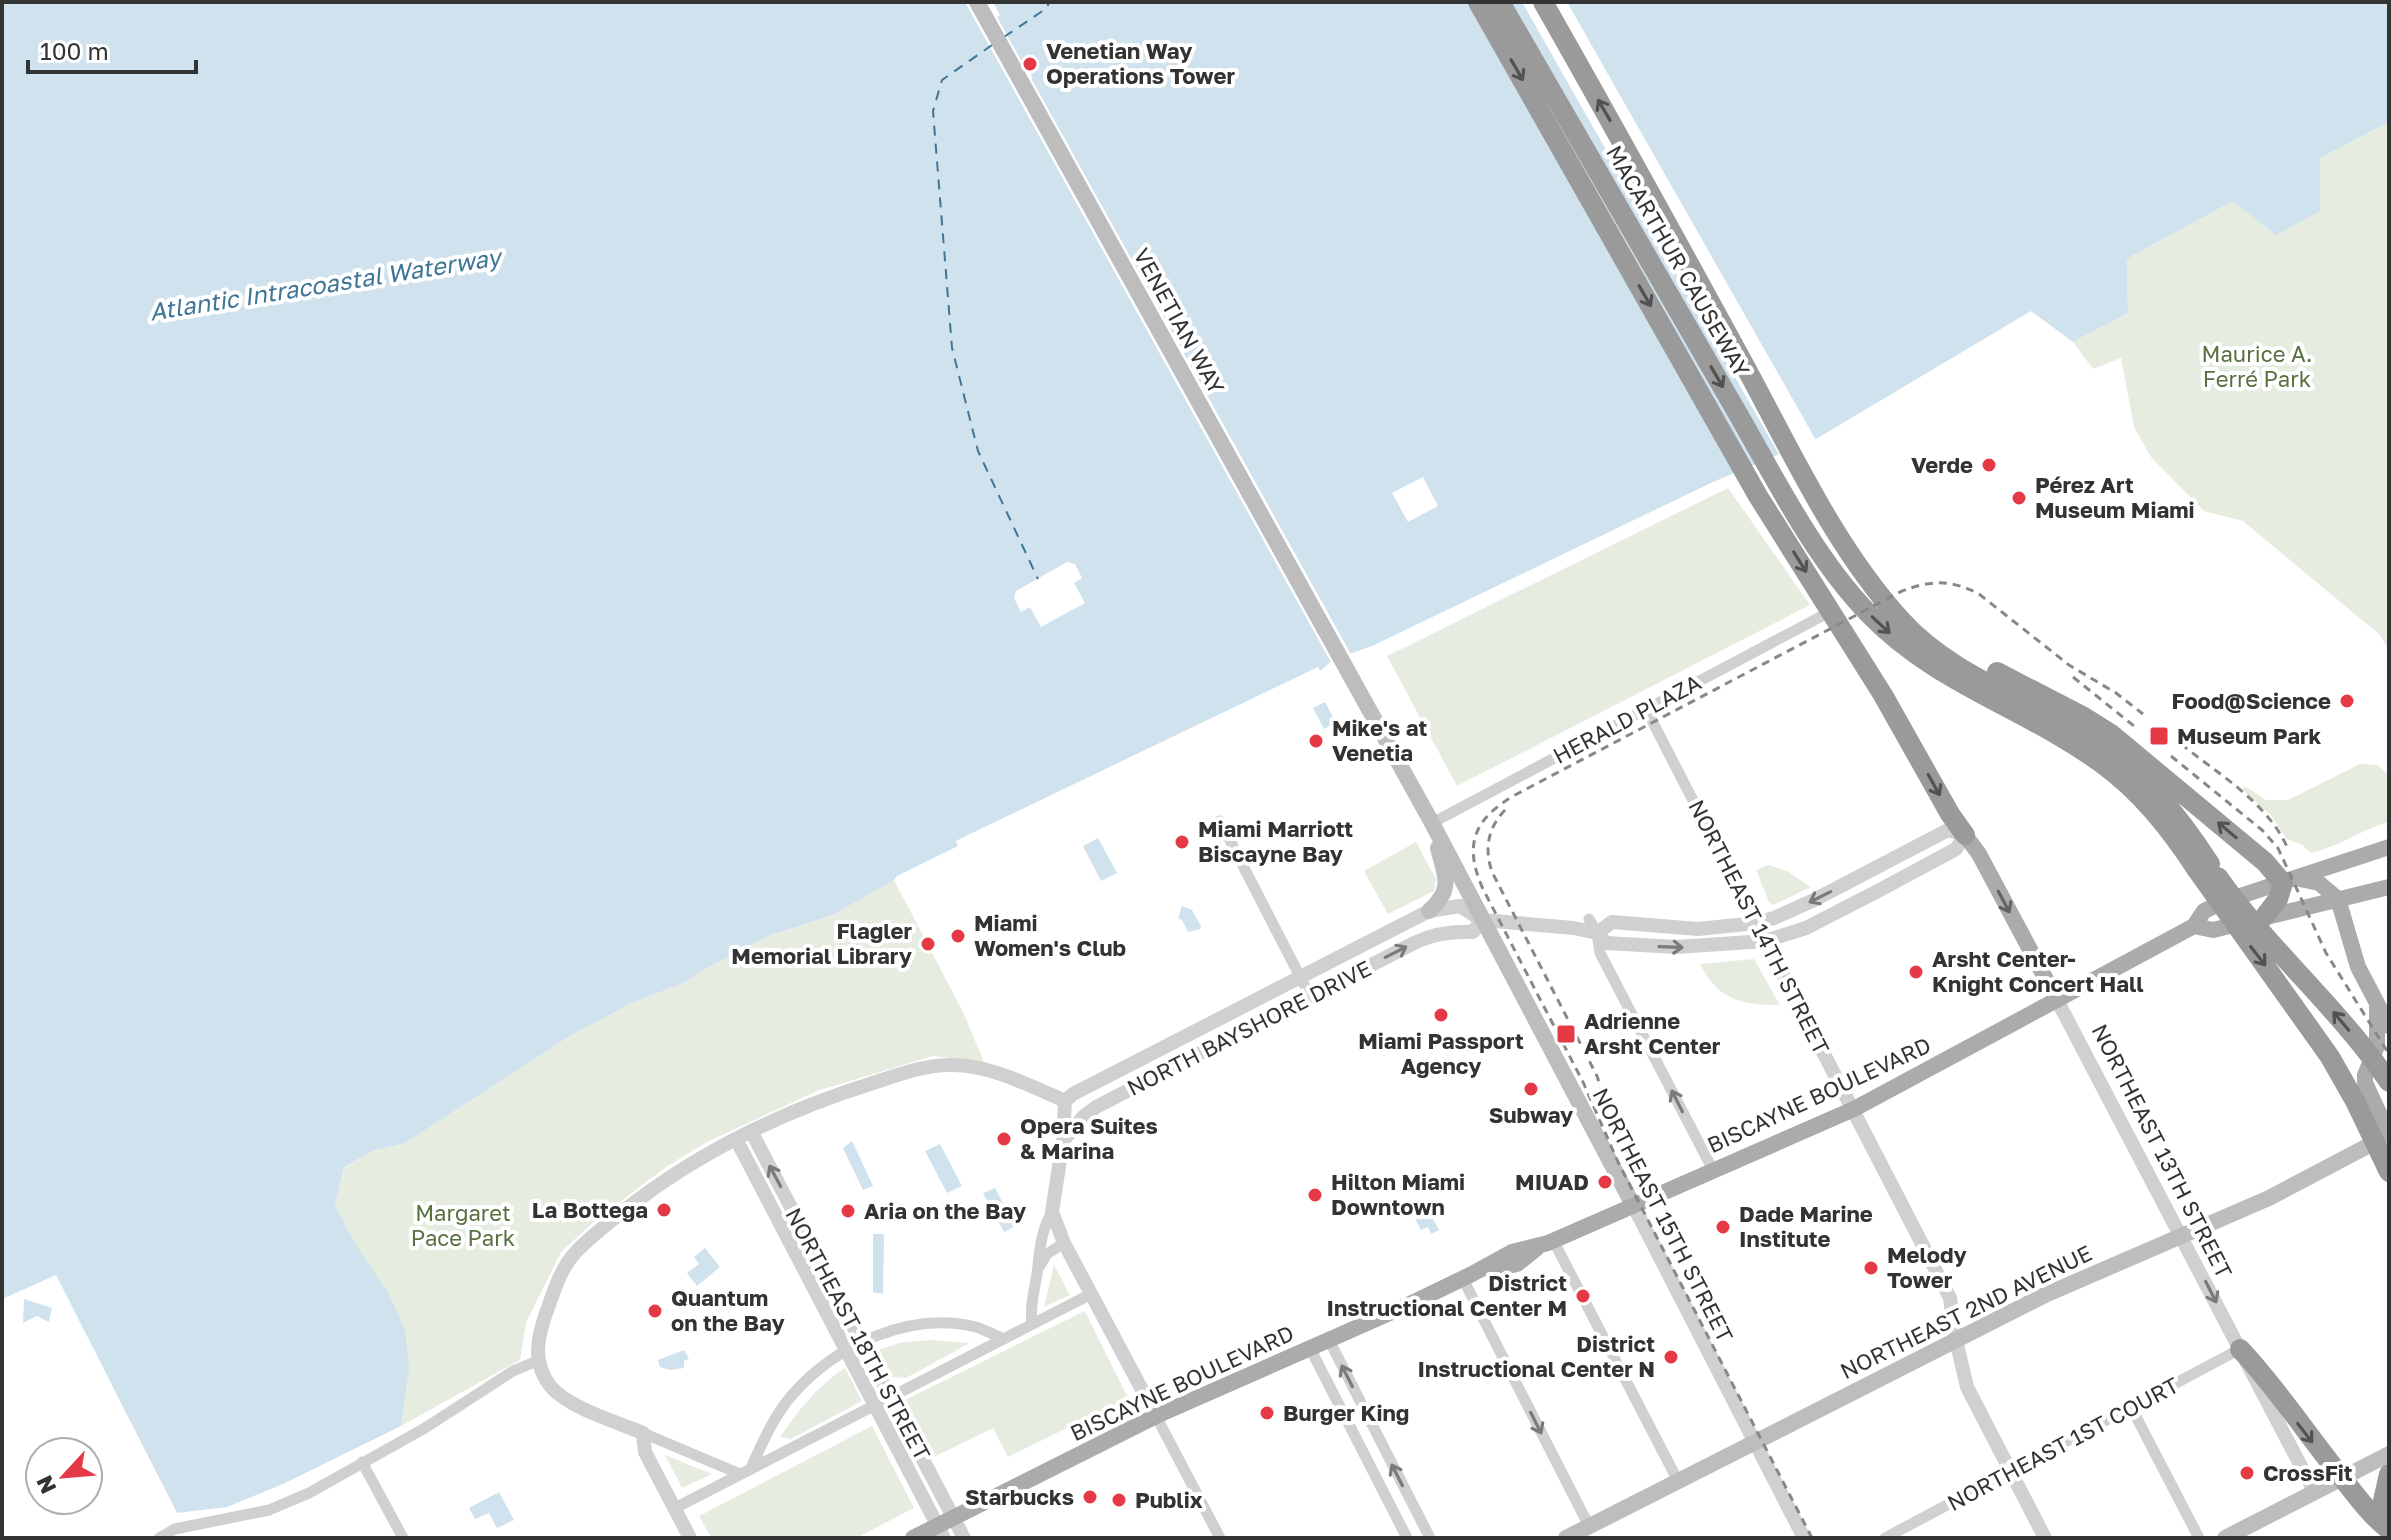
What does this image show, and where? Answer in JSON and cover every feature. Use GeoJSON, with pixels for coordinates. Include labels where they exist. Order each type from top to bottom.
{"type":"FeatureCollection","features":[{"type":"Feature","properties":{"kind":"highway"},"geometry":{"type":"LineString","coordinates":[[1478,2],[1758,496],[1883,695],[1965,835]]}},
{"type":"Feature","properties":{"kind":"highway","name":"MACARTHUR CAUSEWAY"},"geometry":{"type":"LineString","coordinates":[[1500,2],[1779,484],[1815,543],[1861,605],[1892,636],[1949,678],[2062,738],[2109,769],[2160,818],[2203,867]]}},
{"type":"Feature","properties":{"kind":"highway","name":"MACARTHUR CAUSEWAY"},"geometry":{"type":"LineString","coordinates":[[1543,2],[1858,567],[1894,612]]}},
{"type":"Feature","properties":{"kind":"highway"},"geometry":{"type":"LineString","coordinates":[[1894,612],[1910,630],[1940,654],[2087,736],[2124,762],[2168,805],[2203,867],[2323,1047],[2355,1101],[2389,1172]]}},
{"type":"Feature","properties":{"kind":"highway"},"geometry":{"type":"LineString","coordinates":[[1894,612],[1909,618],[1946,647],[2111,734],[2291,881],[2265,916]]}},
{"type":"Feature","properties":{"kind":"highway"},"geometry":{"type":"LineString","coordinates":[[2203,867],[2343,1022],[2389,1082]]}},
{"type":"Feature","properties":{"kind":"highway"},"geometry":{"type":"LineString","coordinates":[[2240,1349],[2267,1378],[2342,1478],[2389,1530]]}},
{"type":"Feature","properties":{"kind":"highway"},"geometry":{"type":"LineString","coordinates":[[2389,1474],[2383,1501],[2389,1522]]}},
{"type":"Feature","properties":{"kind":"main road","name":"VENETIAN WAY"},"geometry":{"type":"LineString","coordinates":[[977,2],[1343,661]]}},
{"type":"Feature","properties":{"kind":"main road","name":"NORTHEAST 15TH STREET"},"geometry":{"type":"LineString","coordinates":[[1343,661],[1633,1205]]}},
{"type":"Feature","properties":{"kind":"main road"},"geometry":{"type":"LineString","coordinates":[[1429,911],[1440,901],[1446,888],[1432,823]]}},
{"type":"Feature","properties":{"kind":"main road","name":"NORTHEAST 13TH STREET"},"geometry":{"type":"LineString","coordinates":[[1965,835],[1979,854],[2057,1000]]}},
{"type":"Feature","properties":{"kind":"main road","name":"BISCAYNE BOULEVARD"},"geometry":{"type":"LineString","coordinates":[[913,1538],[941,1532],[954,1518],[1156,1416],[1468,1276],[1512,1252],[1547,1242],[1854,1109],[2194,926],[2204,911],[2225,901],[2389,847]]}},
{"type":"Feature","properties":{"kind":"main road"},"geometry":{"type":"LineString","coordinates":[[2291,881],[2319,883],[2338,899],[2354,959],[2389,1026]]}},
{"type":"Feature","properties":{"kind":"main road","name":"BISCAYNE BOULEVARD"},"geometry":{"type":"LineString","coordinates":[[2194,926],[2213,930],[2389,887]]}},
{"type":"Feature","properties":{"kind":"main road"},"geometry":{"type":"LineString","coordinates":[[2377,1006],[2377,1046],[2365,1075],[2365,1083],[2389,1134]]}},
{"type":"Feature","properties":{"kind":"main road","name":"NORTHEAST 2ND AVENUE"},"geometry":{"type":"LineString","coordinates":[[1567,1538],[2056,1290],[2272,1196],[2389,1134]]}},
{"type":"Feature","properties":{"kind":"main road"},"geometry":{"type":"LineString","coordinates":[[2225,1538],[2389,1454]]}},
{"type":"Feature","properties":{"kind":"street","name":"HERALD PLAZA"},"geometry":{"type":"LineString","coordinates":[[1432,823],[1822,616]]}},
{"type":"Feature","properties":{"kind":"street","name":"NORTHEAST 14TH STREET"},"geometry":{"type":"LineString","coordinates":[[1646,709],[1950,1298],[1967,1387],[2045,1538]]}},
{"type":"Feature","properties":{"kind":"street"},"geometry":{"type":"LineString","coordinates":[[1220,821],[1310,996]]}},
{"type":"Feature","properties":{"kind":"street","name":"NORTH BAYSHORE DRIVE"},"geometry":{"type":"LineString","coordinates":[[1065,1101],[1073,1094],[1429,911],[1460,906],[1482,920],[1537,923],[1597,933],[1606,943],[1676,947],[1765,941],[1806,928],[1876,892],[1956,849],[1965,835],[1948,830],[1799,908],[1756,923],[1698,929],[1612,922],[1597,933]]}},
{"type":"Feature","properties":{"kind":"street"},"geometry":{"type":"LineString","coordinates":[[1866,874],[1876,892]]}},
{"type":"Feature","properties":{"kind":"street"},"geometry":{"type":"LineString","coordinates":[[1589,919],[1597,933],[1600,953],[1713,1170]]}},
{"type":"Feature","properties":{"kind":"street","name":"NORTH BAYSHORE DRIVE"},"geometry":{"type":"LineString","coordinates":[[1063,1141],[1096,1107],[1431,936],[1457,931],[1473,932],[1482,920]]}},
{"type":"Feature","properties":{"kind":"street","name":"NORTHEAST 13TH STREET"},"geometry":{"type":"LineString","coordinates":[[2057,1000],[2314,1491]]}},
{"type":"Feature","properties":{"kind":"street"},"geometry":{"type":"LineString","coordinates":[[1121,1069],[1138,1079],[1158,1075],[1168,1060],[1189,1048],[1195,1041],[1196,1031]]}},
{"type":"Feature","properties":{"kind":"street"},"geometry":{"type":"LineString","coordinates":[[745,1471],[643,1433],[557,1393],[544,1377],[537,1361],[539,1332],[560,1276],[573,1255],[639,1199],[688,1166],[751,1131],[825,1098],[912,1071],[950,1064],[971,1066],[1006,1077],[1065,1101],[1063,1141],[1052,1212],[1043,1229],[1030,1309],[1032,1324]]}},
{"type":"Feature","properties":{"kind":"street"},"geometry":{"type":"LineString","coordinates":[[1096,1107],[1102,1097],[1104,1078]]}},
{"type":"Feature","properties":{"kind":"street","name":"NORTHEAST 18TH STREET"},"geometry":{"type":"LineString","coordinates":[[751,1131],[964,1538]]}},
{"type":"Feature","properties":{"kind":"street","name":"NORTHEAST 18TH STREET"},"geometry":{"type":"LineString","coordinates":[[736,1139],[941,1532]]}},
{"type":"Feature","properties":{"kind":"street","name":"NORTHEAST 15TH STREET"},"geometry":{"type":"LineString","coordinates":[[1633,1205],[1804,1538]]}},
{"type":"Feature","properties":{"kind":"street"},"geometry":{"type":"LineString","coordinates":[[1052,1212],[1064,1243],[1220,1538]]}},
{"type":"Feature","properties":{"kind":"street"},"geometry":{"type":"LineString","coordinates":[[1547,1242],[1678,1481]]}},
{"type":"Feature","properties":{"kind":"street"},"geometry":{"type":"LineString","coordinates":[[1037,1272],[1047,1254],[1064,1243]]}},
{"type":"Feature","properties":{"kind":"street"},"geometry":{"type":"LineString","coordinates":[[805,1272],[821,1265]]}},
{"type":"Feature","properties":{"kind":"street"},"geometry":{"type":"LineString","coordinates":[[1468,1276],[1589,1526]]}},
{"type":"Feature","properties":{"kind":"street"},"geometry":{"type":"LineString","coordinates":[[675,1508],[1091,1294]]}},
{"type":"Feature","properties":{"kind":"street"},"geometry":{"type":"LineString","coordinates":[[745,1471],[791,1395],[825,1364],[862,1342],[899,1329],[930,1325],[976,1327],[1004,1339]]}},
{"type":"Feature","properties":{"kind":"street"},"geometry":{"type":"LineString","coordinates":[[1329,1340],[1430,1538]]}},
{"type":"Feature","properties":{"kind":"street"},"geometry":{"type":"LineString","coordinates":[[1310,1348],[1407,1538]]}},
{"type":"Feature","properties":{"kind":"street","name":"NORTHEAST 1ST COURT"},"geometry":{"type":"LineString","coordinates":[[1885,1538],[2240,1349]]}},
{"type":"Feature","properties":{"kind":"street"},"geometry":{"type":"LineString","coordinates":[[159,1538],[175,1529],[269,1510],[309,1493],[425,1428],[513,1371],[537,1361]]}},
{"type":"Feature","properties":{"kind":"street"},"geometry":{"type":"LineString","coordinates":[[2131,1407],[2199,1538]]}},
{"type":"Feature","properties":{"kind":"street"},"geometry":{"type":"LineString","coordinates":[[643,1433],[645,1452],[690,1538]]}},
{"type":"Feature","properties":{"kind":"street"},"geometry":{"type":"LineString","coordinates":[[362,1462],[403,1538]]}},
{"type":"Feature","properties":{"kind":"street"},"geometry":{"type":"LineString","coordinates":[[200,1525],[205,1538]]}},
{"type":"Feature","properties":{"kind":"green space","name":"Maurice A. Ferré Park"},"geometry":{"type":"Polygon","coordinates":[[[2389,122],[2389,651],[2380,635],[2243,521],[2204,511],[2151,457],[2134,427],[2121,358],[2093,369],[2073,342],[2128,313],[2127,259],[2233,201],[2320,211],[2320,158],[2389,122]]]}},
{"type":"Feature","properties":{"kind":"green space"},"geometry":{"type":"Polygon","coordinates":[[[1728,488],[1810,605],[1457,786],[1387,656],[1728,488]]]}},
{"type":"Feature","properties":{"kind":"green space"},"geometry":{"type":"Polygon","coordinates":[[[2360,764],[2377,765],[2389,775],[2389,822],[2311,853],[2287,839],[2270,814],[2242,790],[2245,786],[2266,800],[2288,800],[2360,764]]]}},
{"type":"Feature","properties":{"kind":"green space"},"geometry":{"type":"Polygon","coordinates":[[[1416,842],[1436,879],[1434,891],[1388,914],[1364,871],[1416,842]]]}},
{"type":"Feature","properties":{"kind":"green space"},"geometry":{"type":"Polygon","coordinates":[[[1768,865],[1787,871],[1811,887],[1773,905],[1756,870],[1768,865]]]}},
{"type":"Feature","properties":{"kind":"green space","name":"Margaret Pace Park"},"geometry":{"type":"Polygon","coordinates":[[[894,880],[963,1012],[984,1062],[933,1056],[817,1091],[707,1142],[666,1167],[597,1219],[561,1252],[526,1323],[520,1360],[401,1426],[403,1405],[353,1240],[335,1204],[344,1169],[372,1151],[405,1143],[570,1036],[632,1003],[686,982],[771,935],[833,915],[894,880]]]}},
{"type":"Feature","properties":{"kind":"green space"},"geometry":{"type":"Polygon","coordinates":[[[1754,959],[1780,1005],[1754,1004],[1733,998],[1715,986],[1700,964],[1754,959]]]}},
{"type":"Feature","properties":{"kind":"green space"},"geometry":{"type":"Polygon","coordinates":[[[1054,1265],[1070,1295],[1044,1307],[1054,1265]]]}},
{"type":"Feature","properties":{"kind":"green space"},"geometry":{"type":"Polygon","coordinates":[[[1085,1311],[1128,1398],[1008,1457],[993,1428],[934,1457],[905,1400],[1085,1311]]]}},
{"type":"Feature","properties":{"kind":"green space"},"geometry":{"type":"Polygon","coordinates":[[[929,1340],[970,1343],[906,1378],[892,1377],[879,1350],[899,1343],[929,1340]]]}},
{"type":"Feature","properties":{"kind":"green space"},"geometry":{"type":"Polygon","coordinates":[[[845,1368],[862,1401],[791,1439],[780,1437],[809,1399],[845,1368]]]}},
{"type":"Feature","properties":{"kind":"green space"},"geometry":{"type":"Polygon","coordinates":[[[872,1426],[914,1508],[856,1538],[711,1538],[699,1516],[872,1426]]]}},
{"type":"Feature","properties":{"kind":"green space"},"geometry":{"type":"Polygon","coordinates":[[[665,1455],[712,1474],[682,1488],[665,1455]]]}},
{"type":"Feature","properties":{"kind":"water","name":"Atlantic Intracoastal Waterway"},"geometry":{"type":"Polygon","coordinates":[[[2,2],[2389,2],[2389,122],[2320,158],[2320,211],[2276,235],[2233,201],[2132,256],[2127,260],[2128,313],[2073,342],[2031,311],[1816,439],[1713,482],[1372,646],[1333,660],[1320,671],[1318,667],[970,834],[956,841],[958,846],[897,876],[833,915],[771,935],[686,982],[632,1003],[570,1036],[405,1143],[372,1151],[344,1168],[335,1204],[353,1240],[388,1293],[405,1329],[409,1368],[401,1426],[283,1484],[227,1507],[177,1513],[56,1275],[2,1299],[2,2]]]}},
{"type":"Feature","properties":{"kind":"water"},"geometry":{"type":"Polygon","coordinates":[[[1325,702],[1336,723],[1324,729],[1313,708],[1325,702]]]}},
{"type":"Feature","properties":{"kind":"water"},"geometry":{"type":"Polygon","coordinates":[[[1098,838],[1117,873],[1101,881],[1083,846],[1098,838]]]}},
{"type":"Feature","properties":{"kind":"water"},"geometry":{"type":"Polygon","coordinates":[[[1182,906],[1192,910],[1200,929],[1188,932],[1178,918],[1182,906]]]}},
{"type":"Feature","properties":{"kind":"water"},"geometry":{"type":"Polygon","coordinates":[[[852,1141],[873,1186],[863,1190],[843,1148],[852,1141]]]}},
{"type":"Feature","properties":{"kind":"water"},"geometry":{"type":"Polygon","coordinates":[[[940,1144],[962,1186],[947,1193],[925,1151],[940,1144]]]}},
{"type":"Feature","properties":{"kind":"water"},"geometry":{"type":"Polygon","coordinates":[[[995,1188],[1008,1213],[1017,1209],[1023,1222],[1004,1232],[983,1193],[995,1188]]]}},
{"type":"Feature","properties":{"kind":"water"},"geometry":{"type":"Polygon","coordinates":[[[1425,1204],[1439,1230],[1431,1234],[1428,1227],[1421,1230],[1411,1211],[1425,1204]]]}},
{"type":"Feature","properties":{"kind":"water"},"geometry":{"type":"Polygon","coordinates":[[[873,1234],[884,1236],[883,1294],[873,1292],[873,1234]]]}},
{"type":"Feature","properties":{"kind":"water"},"geometry":{"type":"Polygon","coordinates":[[[705,1248],[720,1267],[697,1286],[687,1273],[699,1264],[694,1257],[705,1248]]]}},
{"type":"Feature","properties":{"kind":"water"},"geometry":{"type":"Polygon","coordinates":[[[24,1299],[52,1308],[49,1322],[37,1316],[23,1323],[24,1299]]]}},
{"type":"Feature","properties":{"kind":"water"},"geometry":{"type":"Polygon","coordinates":[[[684,1350],[689,1359],[684,1361],[684,1368],[670,1370],[660,1367],[658,1360],[684,1350]]]}},
{"type":"Feature","properties":{"kind":"water"},"geometry":{"type":"Polygon","coordinates":[[[499,1492],[514,1520],[497,1528],[489,1513],[475,1519],[469,1508],[499,1492]]]}},
{"type":"Feature","properties":{"kind":"pier"},"geometry":{"type":"Polygon","coordinates":[[[965,2],[994,4],[1000,15],[997,17],[1022,62],[1031,57],[1038,69],[1031,73],[1032,80],[1352,656],[1333,666],[965,2]]]}},
{"type":"Feature","properties":{"kind":"pier"},"geometry":{"type":"Polygon","coordinates":[[[1522,2],[1567,2],[1817,442],[1781,458],[1522,2]]]}},
{"type":"Feature","properties":{"kind":"pier"},"geometry":{"type":"Polygon","coordinates":[[[1423,477],[1438,506],[1408,522],[1392,493],[1423,477]]]}},
{"type":"Feature","properties":{"kind":"pier"},"geometry":{"type":"Polygon","coordinates":[[[1067,562],[1075,564],[1082,578],[1074,583],[1085,603],[1041,627],[1030,607],[1021,612],[1014,598],[1016,591],[1067,562]]]}},
{"type":"Feature","properties":{"kind":"ferry route"},"geometry":{"type":"LineString","coordinates":[[1004,37],[1047,8],[1049,2]]}},
{"type":"Feature","properties":{"kind":"ferry route"},"geometry":{"type":"LineString","coordinates":[[992,45],[942,80],[933,111],[952,348],[978,451],[1038,579]]}},
{"type":"Feature","properties":{"kind":"railway"},"geometry":{"type":"LineString","coordinates":[[1812,1538],[1618,1162],[1583,1082],[1483,889],[1474,859],[1476,834],[1490,813],[1515,795],[1900,592],[1921,585],[1949,584],[1979,594],[2069,665],[2116,693],[2143,714]]}},
{"type":"Feature","properties":{"kind":"railway"},"geometry":{"type":"LineString","coordinates":[[2073,677],[2134,726]]}},
{"type":"Feature","properties":{"kind":"railway"},"geometry":{"type":"LineString","coordinates":[[2181,744],[2254,803],[2267,816],[2287,847]]}},
{"type":"Feature","properties":{"kind":"railway"},"geometry":{"type":"LineString","coordinates":[[2171,756],[2262,830],[2278,848],[2326,953],[2389,1054]]}},
{"type":"Feature","properties":{"kind":"railway"},"geometry":{"type":"LineString","coordinates":[[1505,810],[1489,839],[1488,855],[1492,872],[1597,1076],[1615,1131]]}},
{"type":"Feature","properties":{"kind":"place","name":"Venetian Way Operations Tower"},"geometry":{"type":"Point","coordinates":[1030,64]}},
{"type":"Feature","properties":{"kind":"place","name":"Verde"},"geometry":{"type":"Point","coordinates":[1989,465]}},
{"type":"Feature","properties":{"kind":"place","name":"Pérez Art Museum Miami"},"geometry":{"type":"Point","coordinates":[2019,498]}},
{"type":"Feature","properties":{"kind":"place","name":"Food@Science"},"geometry":{"type":"Point","coordinates":[2347,701]}},
{"type":"Feature","properties":{"kind":"place","name":"Museum Park"},"geometry":{"type":"Point","coordinates":[2159,736]}},
{"type":"Feature","properties":{"kind":"place","name":"Mike's at Venetia"},"geometry":{"type":"Point","coordinates":[1316,741]}},
{"type":"Feature","properties":{"kind":"place","name":"Miami Marriott Biscayne Bay"},"geometry":{"type":"Point","coordinates":[1182,842]}},
{"type":"Feature","properties":{"kind":"place","name":"Miami Women's Club"},"geometry":{"type":"Point","coordinates":[958,936]}},
{"type":"Feature","properties":{"kind":"place","name":"Flagler Memorial Library"},"geometry":{"type":"Point","coordinates":[928,944]}},
{"type":"Feature","properties":{"kind":"place","name":"Arsht Center- Knight Concert Hall"},"geometry":{"type":"Point","coordinates":[1916,972]}},
{"type":"Feature","properties":{"kind":"place","name":"Miami Passport Agency"},"geometry":{"type":"Point","coordinates":[1441,1015]}},
{"type":"Feature","properties":{"kind":"place","name":"Adrienne Arsht Center"},"geometry":{"type":"Point","coordinates":[1566,1034]}},
{"type":"Feature","properties":{"kind":"place","name":"Subway"},"geometry":{"type":"Point","coordinates":[1531,1089]}},
{"type":"Feature","properties":{"kind":"place","name":"Opera Suites & Marina"},"geometry":{"type":"Point","coordinates":[1004,1139]}},
{"type":"Feature","properties":{"kind":"place","name":"MIUAD"},"geometry":{"type":"Point","coordinates":[1605,1182]}},
{"type":"Feature","properties":{"kind":"place","name":"Hilton Miami Downtown"},"geometry":{"type":"Point","coordinates":[1315,1195]}},
{"type":"Feature","properties":{"kind":"place","name":"La Bottega"},"geometry":{"type":"Point","coordinates":[664,1210]}},
{"type":"Feature","properties":{"kind":"place","name":"Aria on the Bay"},"geometry":{"type":"Point","coordinates":[848,1211]}},
{"type":"Feature","properties":{"kind":"place","name":"Dade Marine Institute"},"geometry":{"type":"Point","coordinates":[1723,1227]}},
{"type":"Feature","properties":{"kind":"place","name":"Melody Tower"},"geometry":{"type":"Point","coordinates":[1871,1268]}},
{"type":"Feature","properties":{"kind":"place","name":"District Instructional Center M"},"geometry":{"type":"Point","coordinates":[1583,1296]}},
{"type":"Feature","properties":{"kind":"place","name":"Quantum on the Bay"},"geometry":{"type":"Point","coordinates":[655,1311]}},
{"type":"Feature","properties":{"kind":"place","name":"District Instructional Center N"},"geometry":{"type":"Point","coordinates":[1671,1357]}},
{"type":"Feature","properties":{"kind":"place","name":"Burger King"},"geometry":{"type":"Point","coordinates":[1267,1413]}},
{"type":"Feature","properties":{"kind":"place","name":"CrossFit"},"geometry":{"type":"Point","coordinates":[2247,1473]}},
{"type":"Feature","properties":{"kind":"place","name":"Starbucks"},"geometry":{"type":"Point","coordinates":[1090,1497]}},
{"type":"Feature","properties":{"kind":"place","name":"Publix"},"geometry":{"type":"Point","coordinates":[1119,1500]}}]}
